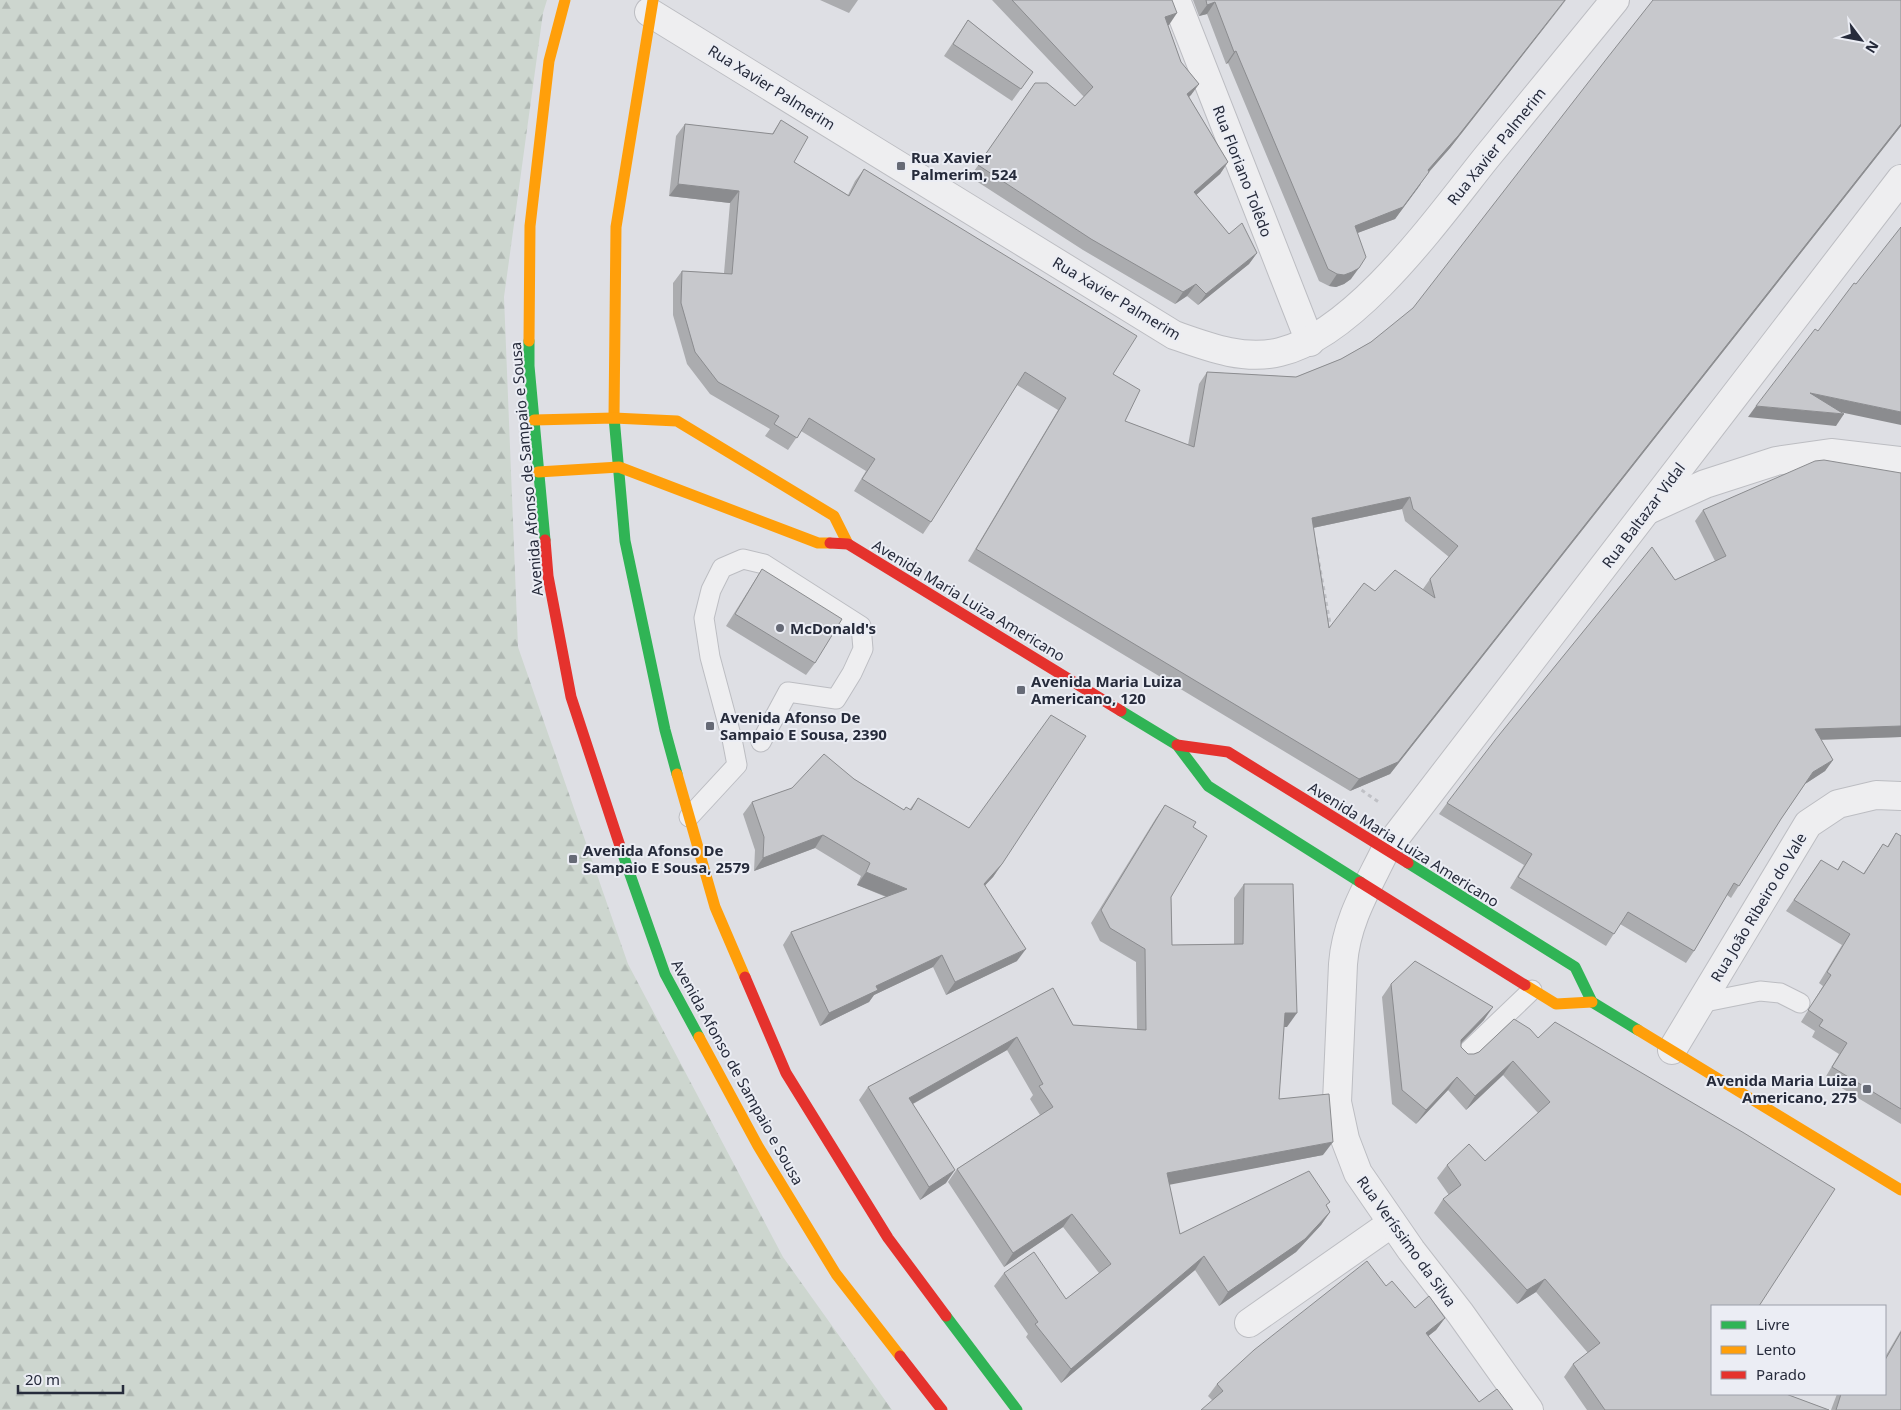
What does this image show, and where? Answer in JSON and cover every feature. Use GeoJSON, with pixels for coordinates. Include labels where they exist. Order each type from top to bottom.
{"type":"FeatureCollection","features":[{"type":"Feature","properties":{"kind":"main road","name":"Avenida Afonso de Sampaio e Sousa"},"geometry":{"type":"LineString","coordinates":[[565,0],[550,61],[530,226],[529,366],[548,576],[571,696],[619,844],[665,974],[758,1146],[836,1274],[942,1410]]}},
{"type":"Feature","properties":{"kind":"main road"},"geometry":{"type":"LineString","coordinates":[[651,6],[616,227],[614,418],[625,541],[665,730],[715,907],[786,1073],[888,1238],[1017,1410]]}},
{"type":"Feature","properties":{"kind":"main road"},"geometry":{"type":"LineString","coordinates":[[534,420],[614,418],[677,421],[834,516],[848,544]]}},
{"type":"Feature","properties":{"kind":"main road","name":"Avenida Maria Luiza Americano"},"geometry":{"type":"LineString","coordinates":[[538,472],[619,467],[818,543],[848,544],[1177,745],[1208,786],[1532,990],[1556,1004],[1592,1002],[1575,967],[1228,752],[1177,745]]}},
{"type":"Feature","properties":{"kind":"main road"},"geometry":{"type":"LineString","coordinates":[[1592,1002],[1901,1190]]}},
{"type":"Feature","properties":{"kind":"street","name":"Rua Floriano Tolêdo"},"geometry":{"type":"LineString","coordinates":[[1176,0],[1310,342]]}},
{"type":"Feature","properties":{"kind":"street","name":"Rua Xavier Palmerim"},"geometry":{"type":"LineString","coordinates":[[651,6],[1174,335],[1222,352],[1263,355],[1281,352],[1310,342],[1350,313],[1400,264],[1615,0]]}},
{"type":"Feature","properties":{"kind":"street","name":"Rua Baltazar Vidal"},"geometry":{"type":"LineString","coordinates":[[1386,851],[1901,178]]}},
{"type":"Feature","properties":{"kind":"street"},"geometry":{"type":"LineString","coordinates":[[1647,510],[1706,484],[1776,461],[1831,453],[1901,461]]}},
{"type":"Feature","properties":{"kind":"street","name":"Rua João Ribeiro do Vale"},"geometry":{"type":"LineString","coordinates":[[1672,1050],[1808,824],[1838,804],[1876,795],[1901,796]]}},
{"type":"Feature","properties":{"kind":"street","name":"Rua Veríssimo da Silva"},"geometry":{"type":"LineString","coordinates":[[1386,851],[1351,922],[1344,945],[1337,1102],[1345,1139],[1358,1173],[1392,1223],[1529,1410]]}},
{"type":"Feature","properties":{"kind":"street"},"geometry":{"type":"LineString","coordinates":[[1249,1323],[1392,1223]]}},
{"type":"Feature","properties":{"kind":"lane"},"geometry":{"type":"LineString","coordinates":[[689,817],[737,765],[710,657],[704,618],[711,590],[722,568],[743,559],[764,564],[861,626],[863,649],[852,673],[836,698],[788,692],[761,742]]}},
{"type":"Feature","properties":{"kind":"lane"},"geometry":{"type":"LineString","coordinates":[[1462,1057],[1532,990]]}},
{"type":"Feature","properties":{"kind":"lane"},"geometry":{"type":"LineString","coordinates":[[1700,1003],[1760,991],[1780,993],[1800,1003]]}},
{"type":"Feature","properties":{"kind":"path"},"geometry":{"type":"LineString","coordinates":[[1316,546],[1332,634]]}},
{"type":"Feature","properties":{"kind":"path"},"geometry":{"type":"LineString","coordinates":[[1358,780],[1360,789],[1408,822]]}},
{"type":"Feature","properties":{"kind":"green space"},"geometry":{"type":"Polygon","coordinates":[[[0,0],[547,0],[543,13],[504,297],[518,647],[628,964],[783,1257],[892,1410],[0,1410],[0,0]]]}},
{"type":"Feature","properties":{"kind":"building"},"geometry":{"type":"Polygon","coordinates":[[[1012,0],[1172,0],[1177,13],[1165,17],[1181,62],[1199,84],[1187,94],[1228,162],[1194,192],[1229,234],[1242,223],[1257,253],[1206,294],[1196,284],[1183,292],[1091,239],[978,165],[1035,83],[1047,83],[1075,106],[1093,87],[1012,0]]]}},
{"type":"Feature","properties":{"kind":"building"},"geometry":{"type":"Polygon","coordinates":[[[1206,0],[1565,0],[1458,136],[1428,170],[1429,172],[1403,207],[1355,226],[1366,257],[1359,268],[1344,275],[1337,274],[1328,269],[1236,51],[1234,52],[1215,2],[1207,5],[1206,0]]]}},
{"type":"Feature","properties":{"kind":"building"},"geometry":{"type":"Polygon","coordinates":[[[1653,0],[1901,0],[1901,124],[1398,762],[1359,779],[976,549],[1066,398],[1025,372],[931,522],[862,479],[875,459],[809,418],[797,438],[774,424],[779,416],[718,382],[695,352],[681,303],[682,271],[732,274],[739,191],[678,184],[685,124],[773,134],[781,120],[808,137],[794,162],[849,196],[864,169],[1137,336],[1113,374],[1140,390],[1125,421],[1194,447],[1207,372],[1296,377],[1341,359],[1371,342],[1413,308],[1653,0]],[[1410,497],[1312,518],[1329,628],[1364,583],[1375,591],[1395,570],[1435,598],[1430,579],[1458,546],[1413,509],[1410,497]]]}},
{"type":"Feature","properties":{"kind":"building"},"geometry":{"type":"Polygon","coordinates":[[[968,20],[1033,72],[1021,89],[953,44],[968,20]]]}},
{"type":"Feature","properties":{"kind":"building"},"geometry":{"type":"Polygon","coordinates":[[[1901,227],[1901,412],[1810,393],[1844,414],[1756,406],[1815,329],[1818,331],[1854,283],[1856,284],[1901,227]]]}},
{"type":"Feature","properties":{"kind":"building"},"geometry":{"type":"Polygon","coordinates":[[[1824,460],[1901,473],[1901,726],[1815,729],[1833,760],[1813,772],[1739,886],[1734,883],[1694,951],[1628,912],[1614,934],[1518,877],[1532,854],[1447,803],[1495,740],[1652,547],[1675,580],[1726,556],[1703,510],[1815,461],[1824,460]]]}},
{"type":"Feature","properties":{"kind":"building","name":"McDonald's"},"geometry":{"type":"Polygon","coordinates":[[[762,569],[842,619],[815,663],[735,614],[762,569]]]}},
{"type":"Feature","properties":{"kind":"building"},"geometry":{"type":"Polygon","coordinates":[[[1051,715],[1086,736],[1002,864],[984,884],[1026,949],[955,982],[942,955],[876,986],[878,990],[829,1013],[791,932],[907,889],[866,872],[870,863],[823,835],[763,858],[764,837],[752,802],[792,788],[824,754],[854,779],[904,810],[906,807],[911,810],[918,798],[969,828],[1051,715]]]}},
{"type":"Feature","properties":{"kind":"building"},"geometry":{"type":"Polygon","coordinates":[[[1165,805],[1196,822],[1193,827],[1207,836],[1171,897],[1172,945],[1243,944],[1244,884],[1293,884],[1297,1013],[1285,1013],[1279,1099],[1329,1094],[1333,1142],[1167,1173],[1180,1234],[1309,1171],[1330,1202],[1326,1205],[1330,1212],[1305,1239],[1228,1292],[1204,1256],[1071,1369],[1035,1324],[1038,1322],[1004,1273],[1034,1252],[1066,1299],[1111,1264],[1072,1214],[1013,1253],[957,1169],[1053,1107],[1039,1086],[1043,1084],[1017,1037],[909,1098],[955,1170],[929,1187],[868,1087],[1053,988],[1073,1025],[1146,1030],[1145,949],[1110,928],[1101,910],[1165,805]]]}},
{"type":"Feature","properties":{"kind":"building"},"geometry":{"type":"Polygon","coordinates":[[[1896,833],[1901,836],[1901,1109],[1832,1067],[1847,1043],[1819,1026],[1823,1020],[1808,1010],[1831,975],[1827,972],[1850,934],[1794,900],[1821,860],[1838,870],[1843,861],[1864,874],[1883,844],[1888,847],[1896,833]]]}},
{"type":"Feature","properties":{"kind":"building"},"geometry":{"type":"Polygon","coordinates":[[[1415,961],[1493,1007],[1461,1040],[1461,1047],[1468,1054],[1479,1052],[1514,1019],[1530,1029],[1538,1038],[1555,1022],[1835,1189],[1760,1305],[1711,1305],[1711,1395],[1789,1395],[1829,1410],[1605,1410],[1573,1364],[1600,1343],[1545,1279],[1527,1290],[1443,1199],[1461,1185],[1447,1165],[1469,1144],[1485,1161],[1550,1102],[1513,1061],[1475,1096],[1457,1077],[1426,1110],[1402,1090],[1391,984],[1415,961]]]}},
{"type":"Feature","properties":{"kind":"building"},"geometry":{"type":"Polygon","coordinates":[[[1367,1261],[1386,1286],[1392,1281],[1415,1308],[1429,1296],[1445,1318],[1426,1333],[1479,1402],[1497,1389],[1513,1410],[1201,1410],[1223,1391],[1217,1384],[1254,1350],[1367,1261]]]}},
{"type":"Feature","properties":{"kind":"building"},"geometry":{"type":"Polygon","coordinates":[[[1901,1332],[1901,1410],[1836,1410],[1841,1395],[1886,1395],[1886,1358],[1901,1332]]]}},
{"type":"Feature","properties":{"kind":"traffic: fast"},"geometry":{"type":"LineString","coordinates":[[529,341],[529,366],[545,540]]}},
{"type":"Feature","properties":{"kind":"traffic: fast"},"geometry":{"type":"LineString","coordinates":[[614,417],[625,541],[665,730],[677,774]]}},
{"type":"Feature","properties":{"kind":"traffic: fast"},"geometry":{"type":"LineString","coordinates":[[1121,711],[1177,745],[1208,786],[1360,882]]}},
{"type":"Feature","properties":{"kind":"traffic: fast"},"geometry":{"type":"LineString","coordinates":[[620,846],[665,974],[699,1037]]}},
{"type":"Feature","properties":{"kind":"traffic: fast"},"geometry":{"type":"LineString","coordinates":[[1408,863],[1575,967],[1592,1002],[1638,1030]]}},
{"type":"Feature","properties":{"kind":"traffic: fast"},"geometry":{"type":"LineString","coordinates":[[946,1316],[1017,1410]]}},
{"type":"Feature","properties":{"kind":"traffic: slow"},"geometry":{"type":"LineString","coordinates":[[529,341],[530,226],[549,61],[565,0]]}},
{"type":"Feature","properties":{"kind":"traffic: slow"},"geometry":{"type":"LineString","coordinates":[[614,417],[616,227],[653,0]]}},
{"type":"Feature","properties":{"kind":"traffic: slow"},"geometry":{"type":"LineString","coordinates":[[534,420],[614,418],[677,421],[834,516],[848,544]]}},
{"type":"Feature","properties":{"kind":"traffic: slow"},"geometry":{"type":"LineString","coordinates":[[538,472],[619,467],[818,543],[830,543]]}},
{"type":"Feature","properties":{"kind":"traffic: slow"},"geometry":{"type":"LineString","coordinates":[[677,774],[715,907],[745,977]]}},
{"type":"Feature","properties":{"kind":"traffic: slow"},"geometry":{"type":"LineString","coordinates":[[1525,985],[1556,1004],[1592,1002]]}},
{"type":"Feature","properties":{"kind":"traffic: slow"},"geometry":{"type":"LineString","coordinates":[[1638,1030],[1901,1190]]}},
{"type":"Feature","properties":{"kind":"traffic: slow"},"geometry":{"type":"LineString","coordinates":[[699,1037],[758,1146],[836,1274],[900,1356]]}},
{"type":"Feature","properties":{"kind":"traffic: jam"},"geometry":{"type":"LineString","coordinates":[[545,540],[548,576],[571,697],[620,846]]}},
{"type":"Feature","properties":{"kind":"traffic: jam"},"geometry":{"type":"LineString","coordinates":[[830,543],[848,544],[1121,711]]}},
{"type":"Feature","properties":{"kind":"traffic: jam"},"geometry":{"type":"LineString","coordinates":[[1177,745],[1228,752],[1408,863]]}},
{"type":"Feature","properties":{"kind":"traffic: jam"},"geometry":{"type":"LineString","coordinates":[[1360,882],[1525,985]]}},
{"type":"Feature","properties":{"kind":"traffic: jam"},"geometry":{"type":"LineString","coordinates":[[745,977],[786,1073],[888,1238],[946,1316]]}},
{"type":"Feature","properties":{"kind":"traffic: jam"},"geometry":{"type":"LineString","coordinates":[[900,1356],[942,1410]]}},
{"type":"Feature","properties":{"kind":"place","name":"Rua Xavier Palmerim, 524"},"geometry":{"type":"Point","coordinates":[901,166]}},
{"type":"Feature","properties":{"kind":"place","name":"McDonald's"},"geometry":{"type":"Point","coordinates":[780,628]}},
{"type":"Feature","properties":{"kind":"place","name":"Avenida Maria Luiza Americano, 120"},"geometry":{"type":"Point","coordinates":[1021,690]}},
{"type":"Feature","properties":{"kind":"place","name":"Avenida Afonso De Sampaio E Sousa, 2390"},"geometry":{"type":"Point","coordinates":[710,726]}},
{"type":"Feature","properties":{"kind":"place","name":"Avenida Afonso De Sampaio E Sousa, 2579"},"geometry":{"type":"Point","coordinates":[573,859]}},
{"type":"Feature","properties":{"kind":"place","name":"Avenida Maria Luiza Americano, 275"},"geometry":{"type":"Point","coordinates":[1867,1089]}}]}
